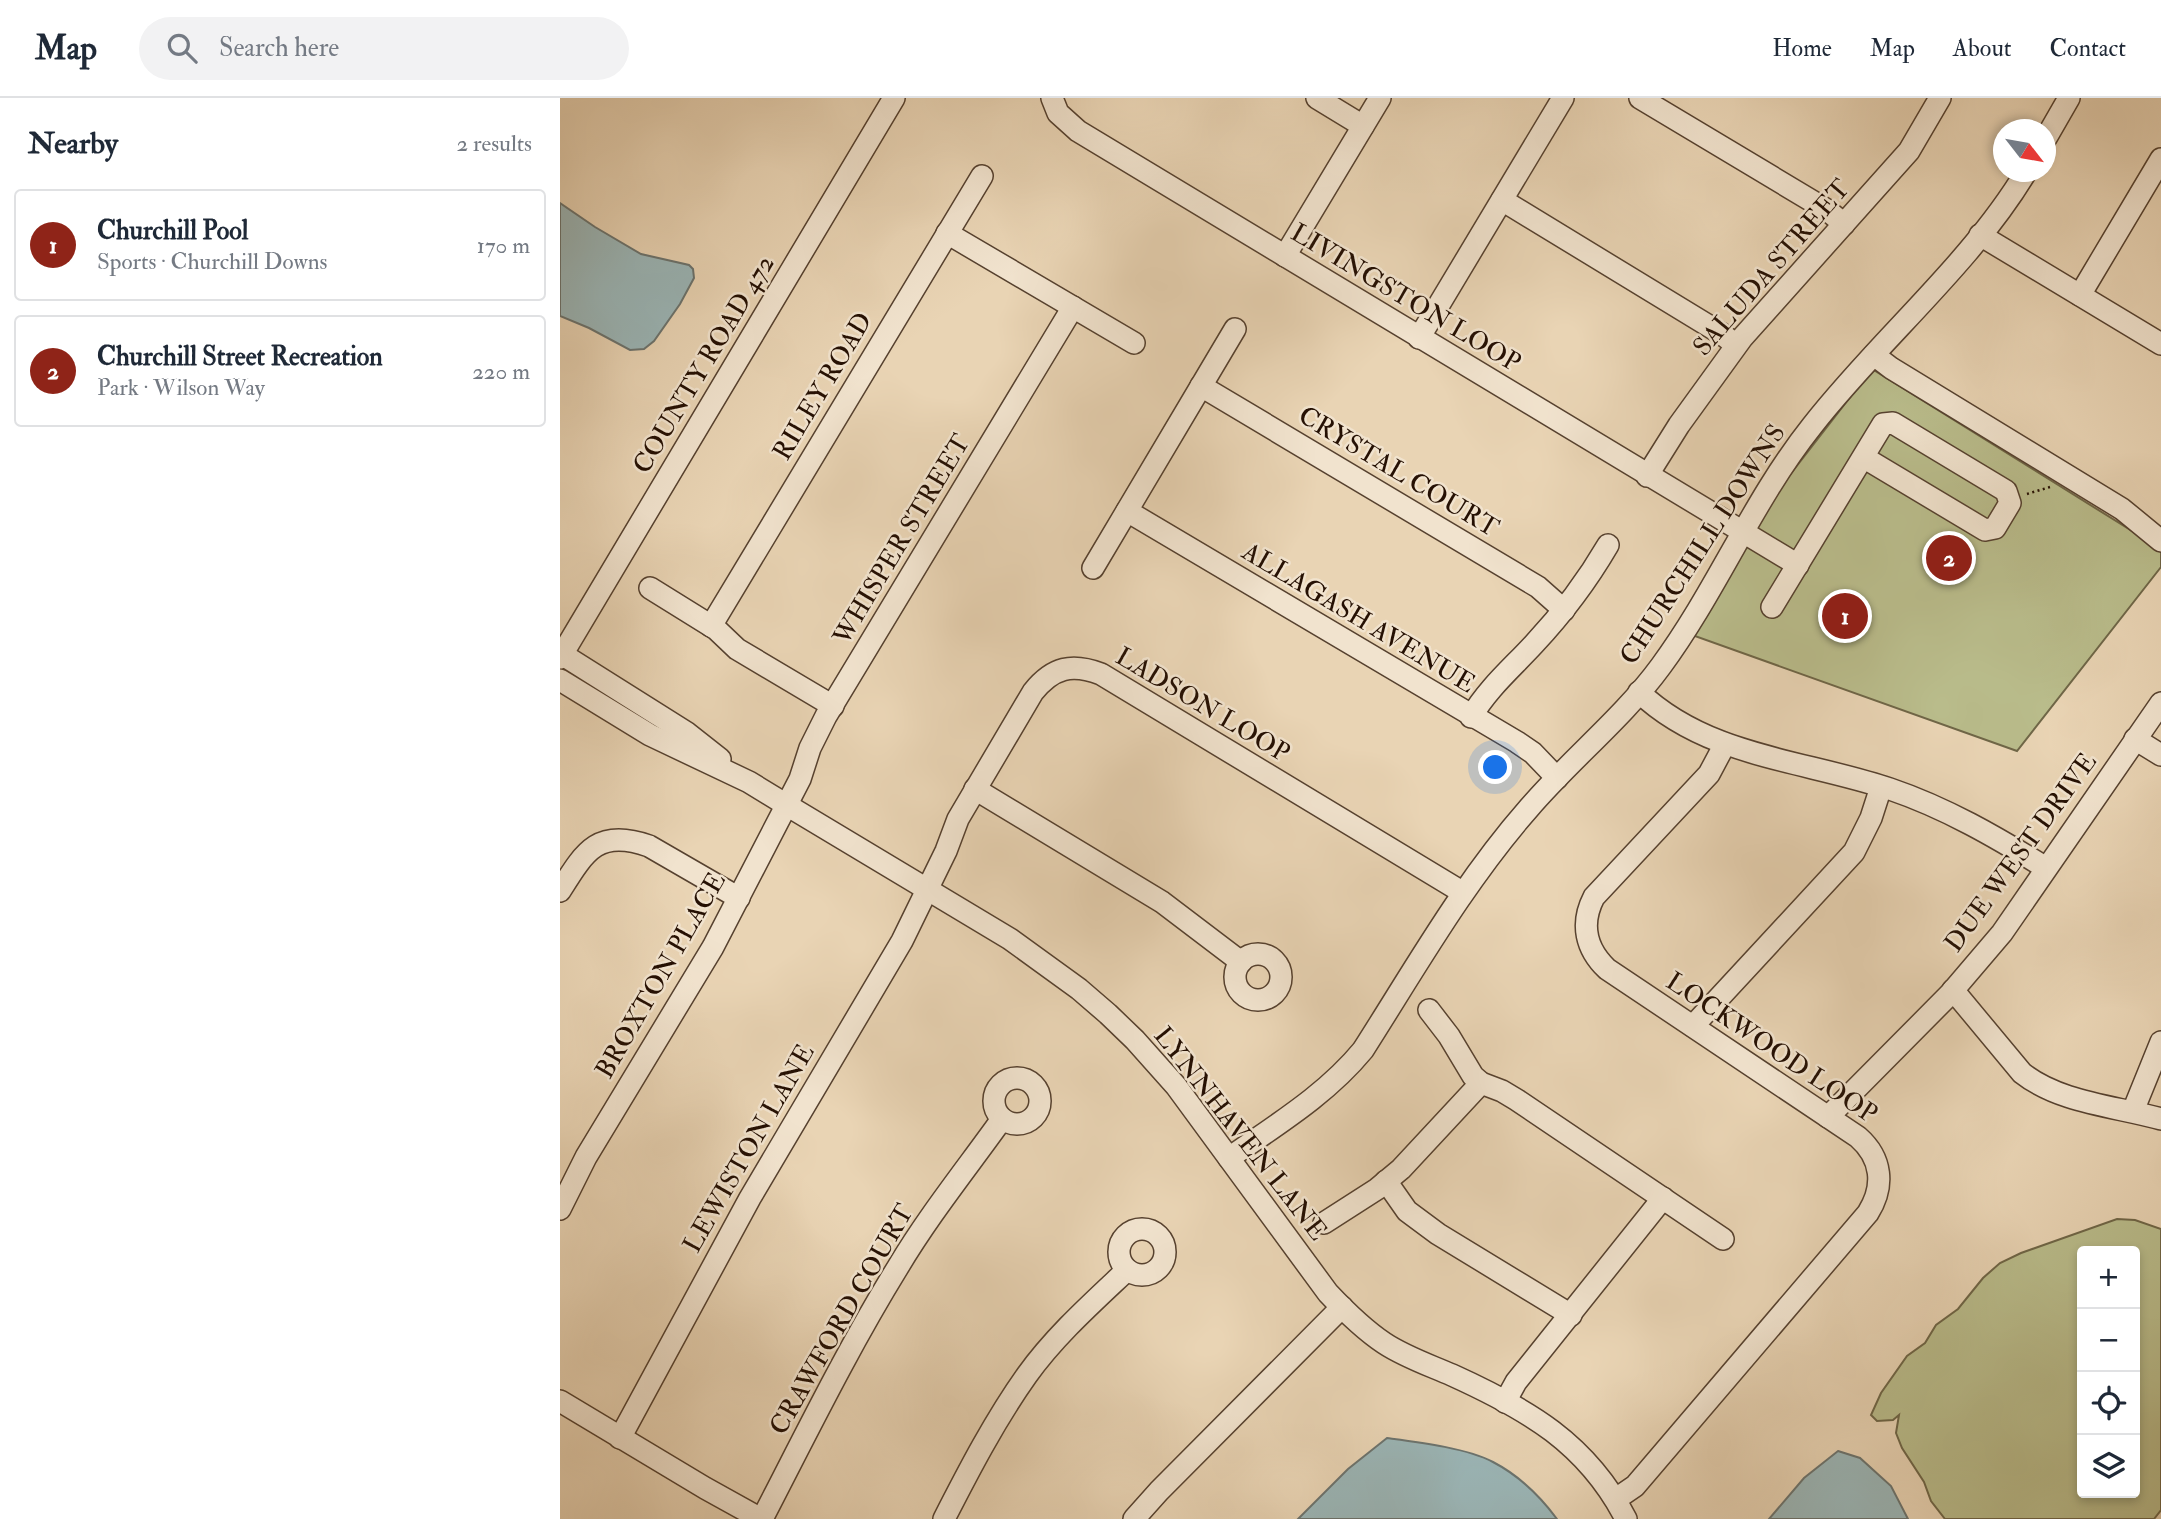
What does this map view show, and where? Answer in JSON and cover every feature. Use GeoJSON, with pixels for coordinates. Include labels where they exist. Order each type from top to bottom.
{"type":"FeatureCollection","features":[{"type":"Feature","properties":{"kind":"street","name":"COUNTY ROAD 472"},"geometry":{"type":"LineString","coordinates":[[561,655],[894,98]]}},
{"type":"Feature","properties":{"kind":"street","name":"LIVINGSTON LOOP"},"geometry":{"type":"LineString","coordinates":[[1052,98],[1058,113],[1078,131],[1798,565]]}},
{"type":"Feature","properties":{"kind":"street"},"geometry":{"type":"LineString","coordinates":[[1317,98],[1363,126]]}},
{"type":"Feature","properties":{"kind":"street"},"geometry":{"type":"LineString","coordinates":[[1284,256],[1380,98]]}},
{"type":"Feature","properties":{"kind":"street"},"geometry":{"type":"LineString","coordinates":[[1419,338],[1563,98]]}},
{"type":"Feature","properties":{"kind":"street"},"geometry":{"type":"LineString","coordinates":[[1640,98],[1826,210],[1844,224]]}},
{"type":"Feature","properties":{"kind":"street","name":"SALUDA STREET"},"geometry":{"type":"LineString","coordinates":[[1647,476],[1679,425],[1737,345],[1909,151],[1940,98]]}},
{"type":"Feature","properties":{"kind":"street"},"geometry":{"type":"LineString","coordinates":[[2056,121],[2069,98]]}},
{"type":"Feature","properties":{"kind":"street"},"geometry":{"type":"LineString","coordinates":[[2080,295],[2161,159]]}},
{"type":"Feature","properties":{"kind":"street","name":"RILEY ROAD"},"geometry":{"type":"LineString","coordinates":[[711,626],[982,176]]}},
{"type":"Feature","properties":{"kind":"street","name":"CHURCHILL DOWNS"},"geometry":{"type":"LineString","coordinates":[[1229,1158],[1323,1091],[1347,1069],[1368,1042],[1462,892],[1505,836],[1639,692],[1676,645],[1800,442],[1997,216],[2019,182]]}},
{"type":"Feature","properties":{"kind":"street"},"geometry":{"type":"LineString","coordinates":[[1502,200],[1737,345]]}},
{"type":"Feature","properties":{"kind":"street"},"geometry":{"type":"LineString","coordinates":[[947,233],[1134,343]]}},
{"type":"Feature","properties":{"kind":"street"},"geometry":{"type":"LineString","coordinates":[[1980,234],[2161,344]]}},
{"type":"Feature","properties":{"kind":"street","name":"WHISPER STREET"},"geometry":{"type":"LineString","coordinates":[[785,804],[800,779],[816,734],[1073,307]]}},
{"type":"Feature","properties":{"kind":"street"},"geometry":{"type":"LineString","coordinates":[[1093,568],[1235,329]]}},
{"type":"Feature","properties":{"kind":"street"},"geometry":{"type":"LineString","coordinates":[[1874,355],[2122,509],[2161,541]]}},
{"type":"Feature","properties":{"kind":"street","name":"CRYSTAL COURT"},"geometry":{"type":"LineString","coordinates":[[1201,386],[1538,587],[1564,610]]}},
{"type":"Feature","properties":{"kind":"street"},"geometry":{"type":"LineString","coordinates":[[1772,607],[1883,424],[1888,422],[2006,491],[2010,503],[1995,528],[1984,530],[1863,457]]}},
{"type":"Feature","properties":{"kind":"street","name":"ALLAGASH AVENUE"},"geometry":{"type":"LineString","coordinates":[[1127,511],[1534,753],[1557,778]]}},
{"type":"Feature","properties":{"kind":"street"},"geometry":{"type":"LineString","coordinates":[[1471,717],[1482,698],[1577,595],[1608,545]]}},
{"type":"Feature","properties":{"kind":"street"},"geometry":{"type":"LineString","coordinates":[[650,588],[711,626],[737,649],[833,706]]}},
{"type":"Feature","properties":{"kind":"street","name":"LYNNHAVEN LANE"},"geometry":{"type":"LineString","coordinates":[[561,655],[687,733],[749,782]]}},
{"type":"Feature","properties":{"kind":"street","name":"LADSON LOOP"},"geometry":{"type":"LineString","coordinates":[[928,889],[958,819],[1042,681],[1069,668],[1085,668],[1101,674],[1462,892]]}},
{"type":"Feature","properties":{"kind":"street","name":"LYNNHAVEN LANE"},"geometry":{"type":"LineString","coordinates":[[560,680],[650,735],[749,782],[928,889],[1044,963],[1108,1014],[1161,1069],[1328,1293],[1342,1307],[1364,1328],[1393,1348],[1505,1402],[1554,1431],[1579,1452],[1616,1500],[1626,1519]]}},
{"type":"Feature","properties":{"kind":"street"},"geometry":{"type":"LineString","coordinates":[[1639,692],[1664,713],[1702,735],[1928,803],[1963,819],[2046,868]]}},
{"type":"Feature","properties":{"kind":"street","name":"DUE WEST DRIVE"},"geometry":{"type":"LineString","coordinates":[[1828,1117],[1953,990],[2002,933],[2161,703]]}},
{"type":"Feature","properties":{"kind":"street"},"geometry":{"type":"LineString","coordinates":[[2135,739],[2161,755]]}},
{"type":"Feature","properties":{"kind":"street","name":"LOCKWOOD LOOP"},"geometry":{"type":"LineString","coordinates":[[1616,1500],[1635,1486],[1868,1213],[1875,1202],[1879,1179],[1873,1155],[1858,1137],[1607,969],[1596,959],[1587,936],[1588,908],[1594,897],[1709,774],[1725,744]]}},
{"type":"Feature","properties":{"kind":"street"},"geometry":{"type":"LineString","coordinates":[[1693,1026],[1854,852],[1871,818],[1881,787]]}},
{"type":"Feature","properties":{"kind":"street"},"geometry":{"type":"LineString","coordinates":[[975,789],[1162,902],[1241,962]]}},
{"type":"Feature","properties":{"kind":"street","name":"BROXTON PLACE"},"geometry":{"type":"LineString","coordinates":[[560,1209],[586,1157],[713,947],[785,804]]}},
{"type":"Feature","properties":{"kind":"street"},"geometry":{"type":"LineString","coordinates":[[560,891],[588,850],[601,841],[618,839],[632,840],[649,846],[739,898]]}},
{"type":"Feature","properties":{"kind":"street","name":"LEWISTON LANE"},"geometry":{"type":"LineString","coordinates":[[620,1438],[750,1198],[881,979],[928,889]]}},
{"type":"Feature","properties":{"kind":"street"},"geometry":{"type":"LineString","coordinates":[[1953,990],[2022,1073],[2033,1082],[2061,1095],[2161,1119]]}},
{"type":"Feature","properties":{"kind":"street"},"geometry":{"type":"LineString","coordinates":[[1429,1010],[1481,1083],[1502,1091],[1723,1239]]}},
{"type":"Feature","properties":{"kind":"street"},"geometry":{"type":"LineString","coordinates":[[2133,1111],[2161,1042]]}},
{"type":"Feature","properties":{"kind":"street"},"geometry":{"type":"LineString","coordinates":[[1324,1223],[1386,1181],[1423,1147],[1481,1083]]}},
{"type":"Feature","properties":{"kind":"street","name":"CRAWFORD COURT"},"geometry":{"type":"LineString","coordinates":[[762,1519],[823,1401],[898,1266],[1002,1119]]}},
{"type":"Feature","properties":{"kind":"street"},"geometry":{"type":"LineString","coordinates":[[1386,1181],[1408,1211],[1438,1234],[1571,1315]]}},
{"type":"Feature","properties":{"kind":"street"},"geometry":{"type":"LineString","coordinates":[[1505,1402],[1516,1382],[1663,1198]]}},
{"type":"Feature","properties":{"kind":"street"},"geometry":{"type":"LineString","coordinates":[[944,1519],[975,1459],[1028,1373],[1090,1305],[1127,1270]]}},
{"type":"Feature","properties":{"kind":"street"},"geometry":{"type":"LineString","coordinates":[[1134,1519],[1342,1307]]}},
{"type":"Feature","properties":{"kind":"street"},"geometry":{"type":"LineString","coordinates":[[560,1401],[762,1519]]}},
{"type":"Feature","properties":{"kind":"path"},"geometry":{"type":"LineString","coordinates":[[2010,497],[2042,491],[2057,484],[2066,475]]}},
{"type":"Feature","properties":{"kind":"green space"},"geometry":{"type":"Polygon","coordinates":[[[1872,369],[2161,549],[2161,567],[2017,751],[1692,635],[1782,485],[1872,369]]]}},
{"type":"Feature","properties":{"kind":"green space"},"geometry":{"type":"Polygon","coordinates":[[[2117,1219],[2135,1220],[2161,1229],[2161,1510],[2154,1519],[1945,1519],[1931,1501],[1924,1482],[1902,1448],[1896,1433],[1899,1415],[1893,1420],[1877,1421],[1871,1415],[1881,1393],[1907,1356],[1925,1343],[1936,1325],[1958,1309],[1983,1278],[2000,1263],[2117,1219]]]}},
{"type":"Feature","properties":{"kind":"water"},"geometry":{"type":"Polygon","coordinates":[[[560,203],[641,254],[689,265],[693,269],[694,278],[680,304],[654,341],[644,349],[630,350],[560,316],[560,203]]]}},
{"type":"Feature","properties":{"kind":"water"},"geometry":{"type":"Polygon","coordinates":[[[1839,597],[1865,612],[1858,624],[1850,620],[1839,637],[1821,627],[1839,597]]]}},
{"type":"Feature","properties":{"kind":"water"},"geometry":{"type":"Polygon","coordinates":[[[1387,1438],[1456,1449],[1493,1462],[1528,1487],[1557,1519],[1298,1519],[1348,1469],[1387,1438]]]}},
{"type":"Feature","properties":{"kind":"water"},"geometry":{"type":"Polygon","coordinates":[[[1838,1451],[1860,1458],[1891,1486],[1908,1519],[1769,1519],[1804,1478],[1838,1451]]]}},
{"type":"Feature","properties":{"kind":"place","name":"Churchill Street Recreation"},"geometry":{"type":"Point","coordinates":[1949,558]}},
{"type":"Feature","properties":{"kind":"place","name":"Churchill Pool"},"geometry":{"type":"Point","coordinates":[1845,616]}}]}
